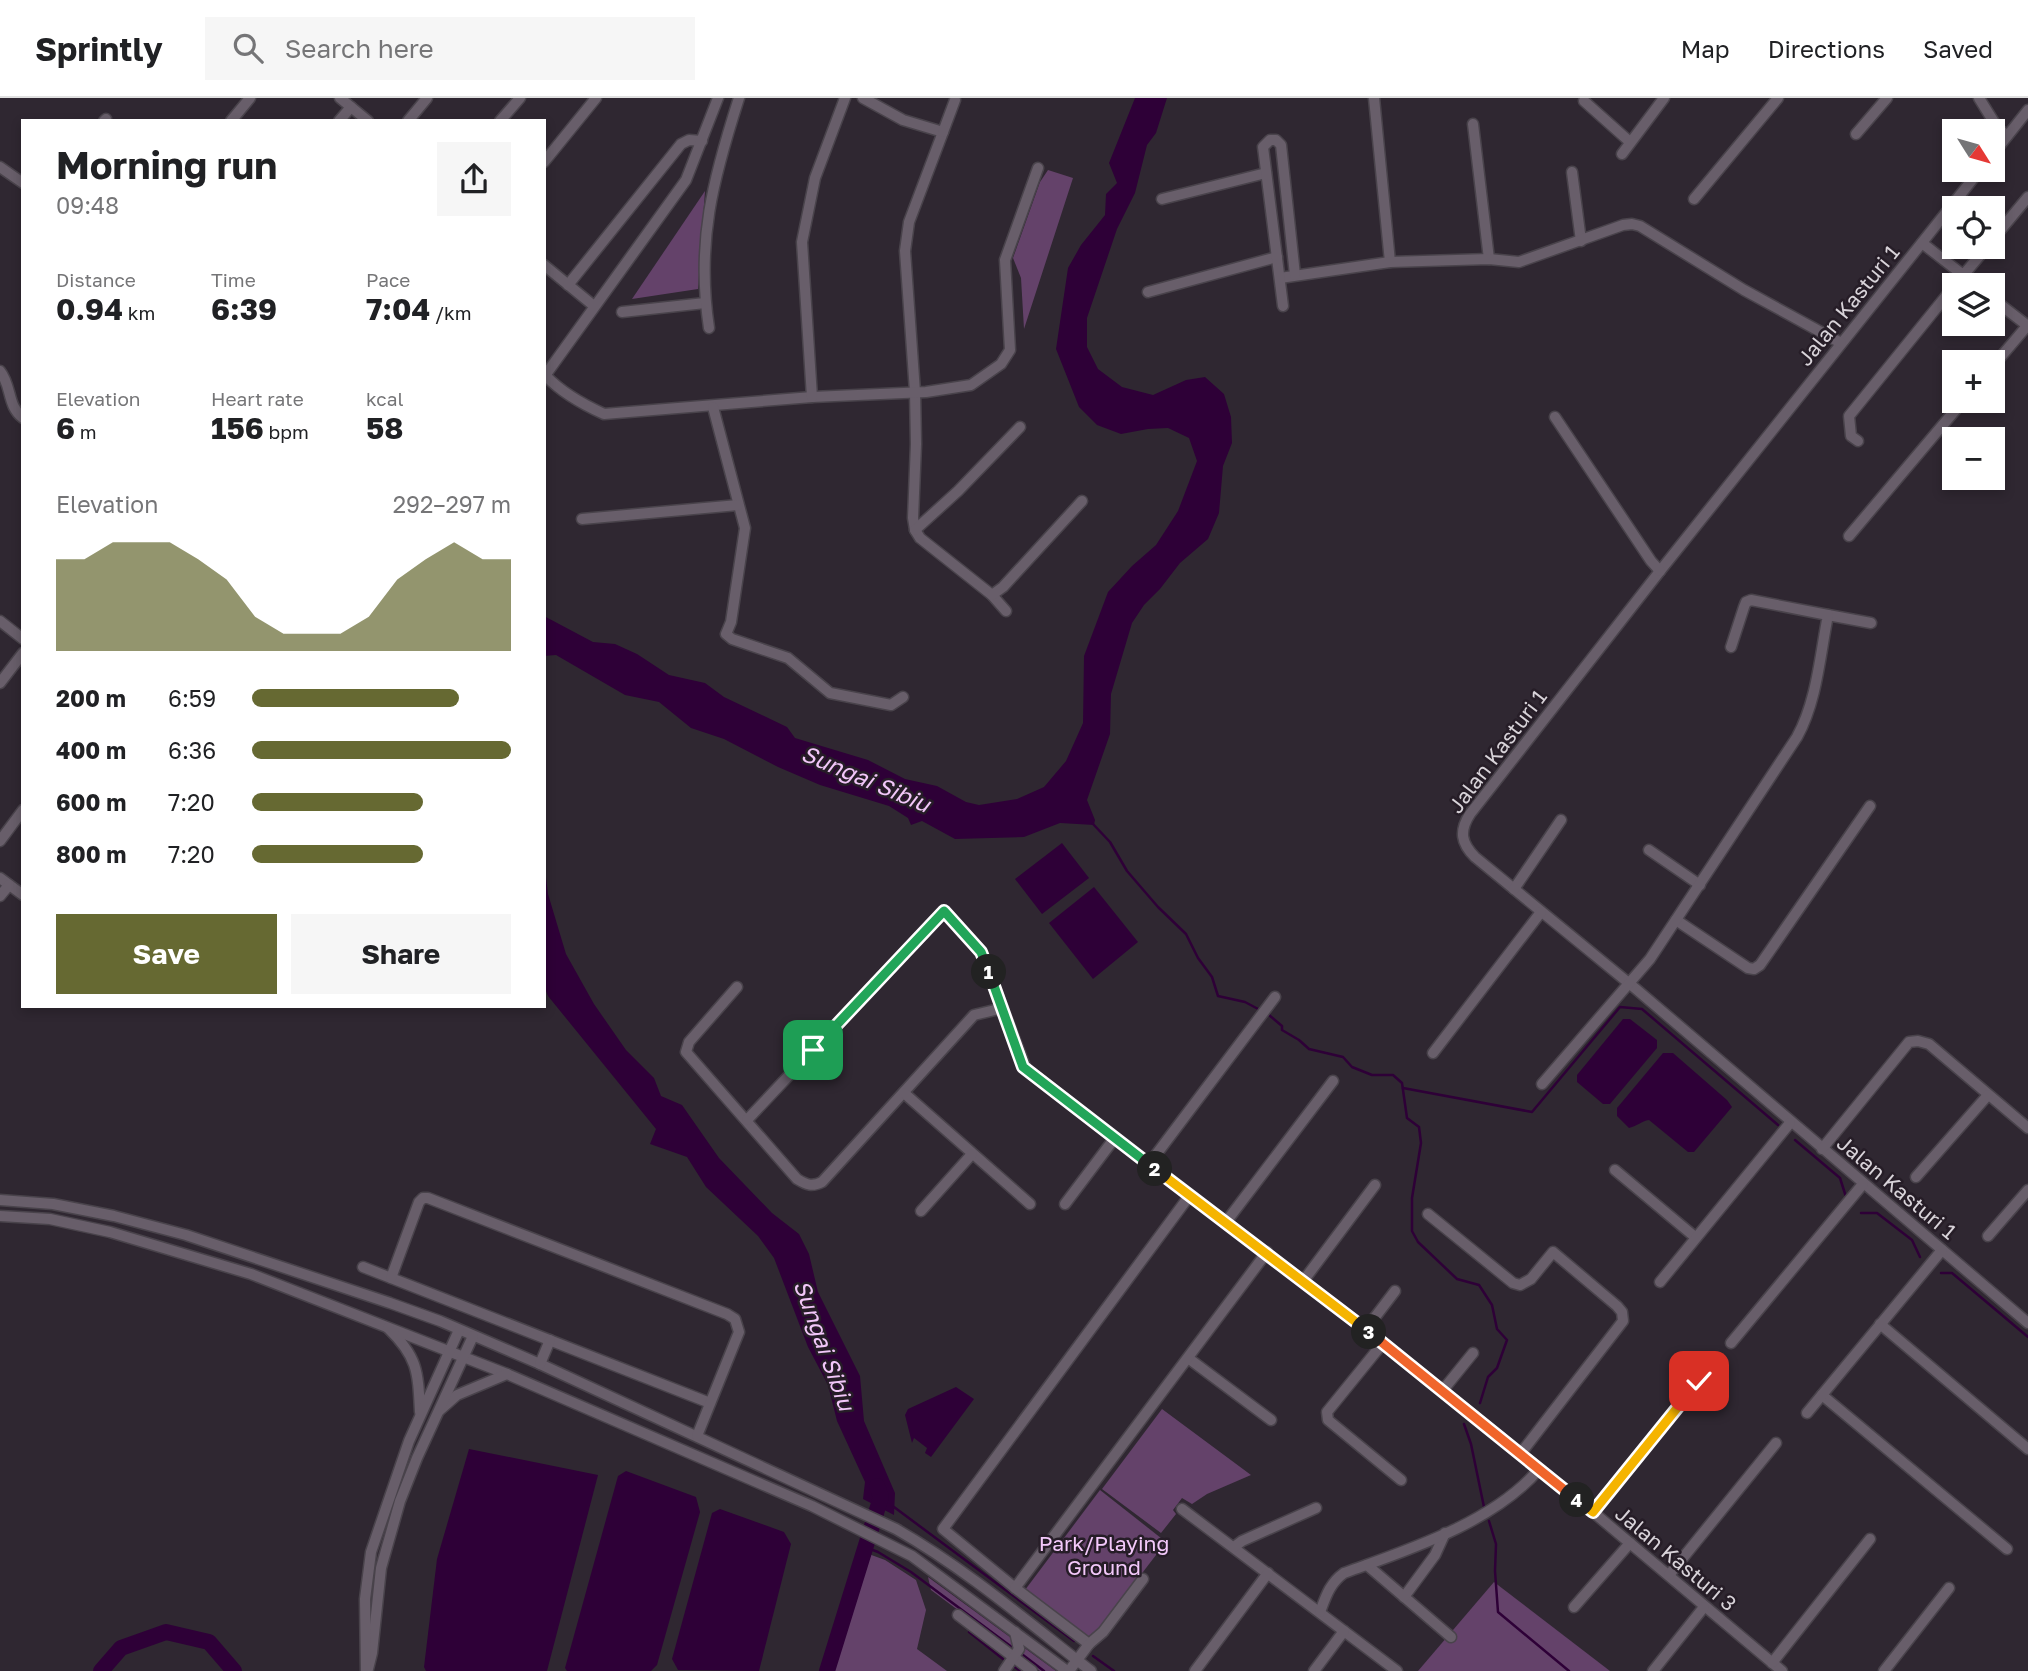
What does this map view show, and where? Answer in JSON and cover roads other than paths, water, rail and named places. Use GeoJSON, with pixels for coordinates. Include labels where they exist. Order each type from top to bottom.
{"type":"FeatureCollection","features":[{"type":"Feature","properties":{"kind":"street"},"geometry":{"type":"LineString","coordinates":[[233,119],[250,98]]}},
{"type":"Feature","properties":{"kind":"street"},"geometry":{"type":"LineString","coordinates":[[340,98],[366,119]]}},
{"type":"Feature","properties":{"kind":"street"},"geometry":{"type":"LineString","coordinates":[[410,119],[427,98]]}},
{"type":"Feature","properties":{"kind":"street"},"geometry":{"type":"LineString","coordinates":[[502,119],[520,98]]}},
{"type":"Feature","properties":{"kind":"street"},"geometry":{"type":"LineString","coordinates":[[546,160],[596,98]]}},
{"type":"Feature","properties":{"kind":"street"},"geometry":{"type":"LineString","coordinates":[[546,376],[686,180],[718,98]]}},
{"type":"Feature","properties":{"kind":"street"},"geometry":{"type":"LineString","coordinates":[[709,328],[705,303],[704,237],[718,162],[740,98]]}},
{"type":"Feature","properties":{"kind":"street"},"geometry":{"type":"LineString","coordinates":[[812,397],[802,242],[815,178],[845,98]]}},
{"type":"Feature","properties":{"kind":"street"},"geometry":{"type":"LineString","coordinates":[[863,98],[903,120],[943,132]]}},
{"type":"Feature","properties":{"kind":"street"},"geometry":{"type":"LineString","coordinates":[[1374,98],[1391,262]]}},
{"type":"Feature","properties":{"kind":"street"},"geometry":{"type":"LineString","coordinates":[[1622,154],[1664,98]]}},
{"type":"Feature","properties":{"kind":"street"},"geometry":{"type":"LineString","coordinates":[[1695,199],[1778,98]]}},
{"type":"Feature","properties":{"kind":"street"},"geometry":{"type":"LineString","coordinates":[[1856,134],[1887,98]]}},
{"type":"Feature","properties":{"kind":"street"},"geometry":{"type":"LineString","coordinates":[[1979,98],[1997,127],[2007,136],[2028,110]]}},
{"type":"Feature","properties":{"kind":"street"},"geometry":{"type":"LineString","coordinates":[[955,100],[909,222],[905,251],[915,392],[913,518],[920,538],[992,595],[1006,611]]}},
{"type":"Feature","properties":{"kind":"street"},"geometry":{"type":"LineString","coordinates":[[1584,102],[1630,142]]}},
{"type":"Feature","properties":{"kind":"street"},"geometry":{"type":"LineString","coordinates":[[341,119],[351,107]]}},
{"type":"Feature","properties":{"kind":"street"},"geometry":{"type":"LineString","coordinates":[[1473,124],[1489,259]]}},
{"type":"Feature","properties":{"kind":"street"},"geometry":{"type":"LineString","coordinates":[[568,285],[681,144],[689,140],[702,141]]}},
{"type":"Feature","properties":{"kind":"street"},"geometry":{"type":"LineString","coordinates":[[1283,306],[1263,147],[1266,142],[1276,140],[1281,145],[1295,275]]}},
{"type":"Feature","properties":{"kind":"street"},"geometry":{"type":"LineString","coordinates":[[0,167],[21,183]]}},
{"type":"Feature","properties":{"kind":"street"},"geometry":{"type":"LineString","coordinates":[[546,378],[581,403],[604,414],[812,397],[915,392],[971,385],[1001,364],[1010,349],[1004,260],[1038,168]]}},
{"type":"Feature","properties":{"kind":"street"},"geometry":{"type":"LineString","coordinates":[[1572,172],[1581,241]]}},
{"type":"Feature","properties":{"kind":"street"},"geometry":{"type":"LineString","coordinates":[[1162,199],[1266,173]]}},
{"type":"Feature","properties":{"kind":"street","name":"Jalan Kasturi 1"},"geometry":{"type":"LineString","coordinates":[[1970,182],[1660,571],[1465,821],[1462,836],[1466,847],[1514,889],[2028,1323]]}},
{"type":"Feature","properties":{"kind":"street"},"geometry":{"type":"LineString","coordinates":[[2005,225],[2028,197]]}},
{"type":"Feature","properties":{"kind":"street"},"geometry":{"type":"LineString","coordinates":[[1280,278],[1391,262],[1489,259],[1513,263],[1632,224],[1640,226],[1744,290],[1841,343]]}},
{"type":"Feature","properties":{"kind":"street"},"geometry":{"type":"LineString","coordinates":[[1922,243],[1960,273]]}},
{"type":"Feature","properties":{"kind":"street"},"geometry":{"type":"LineString","coordinates":[[1148,292],[1277,257]]}},
{"type":"Feature","properties":{"kind":"street"},"geometry":{"type":"LineString","coordinates":[[1965,273],[1977,259]]}},
{"type":"Feature","properties":{"kind":"street"},"geometry":{"type":"LineString","coordinates":[[546,267],[594,306]]}},
{"type":"Feature","properties":{"kind":"street"},"geometry":{"type":"LineString","coordinates":[[1858,441],[1850,436],[1849,416],[1942,301]]}},
{"type":"Feature","properties":{"kind":"street"},"geometry":{"type":"LineString","coordinates":[[622,312],[705,303]]}},
{"type":"Feature","properties":{"kind":"street"},"geometry":{"type":"LineString","coordinates":[[2005,308],[2028,326],[2005,352]]}},
{"type":"Feature","properties":{"kind":"street"},"geometry":{"type":"LineString","coordinates":[[0,371],[7,382],[12,406],[21,416]]}},
{"type":"Feature","properties":{"kind":"street"},"geometry":{"type":"LineString","coordinates":[[713,407],[745,528],[731,622],[726,634],[732,639],[788,658],[830,693],[891,705],[903,697]]}},
{"type":"Feature","properties":{"kind":"street"},"geometry":{"type":"LineString","coordinates":[[1849,536],[1954,413]]}},
{"type":"Feature","properties":{"kind":"street"},"geometry":{"type":"LineString","coordinates":[[1555,417],[1660,571]]}},
{"type":"Feature","properties":{"kind":"street"},"geometry":{"type":"LineString","coordinates":[[915,530],[958,491],[1020,427]]}},
{"type":"Feature","properties":{"kind":"street"},"geometry":{"type":"LineString","coordinates":[[992,595],[1003,587],[1082,501]]}},
{"type":"Feature","properties":{"kind":"street"},"geometry":{"type":"LineString","coordinates":[[582,519],[738,505]]}},
{"type":"Feature","properties":{"kind":"street"},"geometry":{"type":"LineString","coordinates":[[1731,647],[1746,602],[1751,600],[1871,623]]}},
{"type":"Feature","properties":{"kind":"street"},"geometry":{"type":"LineString","coordinates":[[1542,1084],[1650,959],[1805,722],[1828,615]]}},
{"type":"Feature","properties":{"kind":"street"},"geometry":{"type":"LineString","coordinates":[[0,621],[21,637]]}},
{"type":"Feature","properties":{"kind":"street"},"geometry":{"type":"LineString","coordinates":[[0,683],[21,656]]}},
{"type":"Feature","properties":{"kind":"street"},"geometry":{"type":"LineString","coordinates":[[1676,920],[1748,968],[1754,969],[1760,965],[1870,806]]}},
{"type":"Feature","properties":{"kind":"street"},"geometry":{"type":"LineString","coordinates":[[0,841],[21,813]]}},
{"type":"Feature","properties":{"kind":"street"},"geometry":{"type":"LineString","coordinates":[[1514,889],[1561,820]]}},
{"type":"Feature","properties":{"kind":"street"},"geometry":{"type":"LineString","coordinates":[[1649,850],[1699,885]]}},
{"type":"Feature","properties":{"kind":"street"},"geometry":{"type":"LineString","coordinates":[[0,896],[4,881],[21,894]]}},
{"type":"Feature","properties":{"kind":"street","name":"Jalan Kasturi 3"},"geometry":{"type":"LineString","coordinates":[[747,1120],[944,911],[981,952],[1023,1067],[1366,1329],[1593,1512],[1782,1671]]}},
{"type":"Feature","properties":{"kind":"street"},"geometry":{"type":"LineString","coordinates":[[1433,1053],[1541,912]]}},
{"type":"Feature","properties":{"kind":"street"},"geometry":{"type":"LineString","coordinates":[[737,987],[689,1042],[686,1052],[797,1179],[806,1185],[822,1182],[974,1015],[1003,1008]]}},
{"type":"Feature","properties":{"kind":"street"},"geometry":{"type":"LineString","coordinates":[[1149,1164],[1275,997]]}},
{"type":"Feature","properties":{"kind":"street"},"geometry":{"type":"LineString","coordinates":[[1822,1149],[1909,1042],[1918,1041],[1929,1044],[2028,1129]]}},
{"type":"Feature","properties":{"kind":"street"},"geometry":{"type":"LineString","coordinates":[[1226,1222],[1333,1082]]}},
{"type":"Feature","properties":{"kind":"street"},"geometry":{"type":"LineString","coordinates":[[904,1093],[1030,1204]]}},
{"type":"Feature","properties":{"kind":"street"},"geometry":{"type":"LineString","coordinates":[[1916,1177],[1987,1095]]}},
{"type":"Feature","properties":{"kind":"street"},"geometry":{"type":"LineString","coordinates":[[1660,1282],[1790,1123]]}},
{"type":"Feature","properties":{"kind":"street"},"geometry":{"type":"LineString","coordinates":[[1065,1204],[1114,1139]]}},
{"type":"Feature","properties":{"kind":"street"},"geometry":{"type":"LineString","coordinates":[[921,1210],[972,1154]]}},
{"type":"Feature","properties":{"kind":"street"},"geometry":{"type":"LineString","coordinates":[[1615,1170],[1695,1237]]}},
{"type":"Feature","properties":{"kind":"street"},"geometry":{"type":"LineString","coordinates":[[1731,1343],[1863,1184]]}},
{"type":"Feature","properties":{"kind":"street"},"geometry":{"type":"LineString","coordinates":[[1304,1280],[1375,1185]]}},
{"type":"Feature","properties":{"kind":"street"},"geometry":{"type":"LineString","coordinates":[[1089,1644],[945,1532],[944,1526],[1190,1195]]}},
{"type":"Feature","properties":{"kind":"street"},"geometry":{"type":"LineString","coordinates":[[1989,1236],[2026,1197]]}},
{"type":"Feature","properties":{"kind":"street"},"geometry":{"type":"LineString","coordinates":[[391,1278],[419,1202],[428,1198],[727,1314],[735,1319],[739,1332],[697,1436]]}},
{"type":"Feature","properties":{"kind":"street"},"geometry":{"type":"LineString","coordinates":[[0,1200],[52,1204],[114,1216],[186,1235],[356,1291],[540,1364],[897,1529],[982,1587],[1091,1671]]}},
{"type":"Feature","properties":{"kind":"street"},"geometry":{"type":"LineString","coordinates":[[1428,1214],[1513,1283],[1520,1285],[1531,1279],[1553,1252],[1622,1312],[1623,1321],[1521,1453]]}},
{"type":"Feature","properties":{"kind":"street"},"geometry":{"type":"LineString","coordinates":[[0,1216],[50,1219],[110,1232],[251,1274],[507,1374],[812,1506],[912,1556],[1068,1671],[1089,1644],[1103,1632],[1143,1579]]}},
{"type":"Feature","properties":{"kind":"street"},"geometry":{"type":"LineString","coordinates":[[1807,1413],[1942,1250]]}},
{"type":"Feature","properties":{"kind":"street"},"geometry":{"type":"LineString","coordinates":[[1015,1588],[1267,1252]]}},
{"type":"Feature","properties":{"kind":"street"},"geometry":{"type":"LineString","coordinates":[[363,1267],[710,1403]]}},
{"type":"Feature","properties":{"kind":"street"},"geometry":{"type":"LineString","coordinates":[[1366,1329],[1395,1291]]}},
{"type":"Feature","properties":{"kind":"street"},"geometry":{"type":"LineString","coordinates":[[1880,1324],[2028,1449]]}},
{"type":"Feature","properties":{"kind":"street"},"geometry":{"type":"LineString","coordinates":[[385,1325],[400,1340],[418,1371],[421,1416]]}},
{"type":"Feature","properties":{"kind":"street"},"geometry":{"type":"LineString","coordinates":[[367,1671],[364,1651],[365,1599],[370,1552],[394,1480],[459,1330]]}},
{"type":"Feature","properties":{"kind":"street"},"geometry":{"type":"LineString","coordinates":[[367,1671],[372,1653],[379,1579],[388,1538],[408,1479],[473,1336]]}},
{"type":"Feature","properties":{"kind":"street"},"geometry":{"type":"LineString","coordinates":[[540,1364],[551,1340]]}},
{"type":"Feature","properties":{"kind":"street"},"geometry":{"type":"LineString","coordinates":[[1383,1343],[1326,1416],[1401,1480]]}},
{"type":"Feature","properties":{"kind":"street"},"geometry":{"type":"LineString","coordinates":[[1443,1391],[1473,1353]]}},
{"type":"Feature","properties":{"kind":"street"},"geometry":{"type":"LineString","coordinates":[[1188,1358],[1271,1420]]}},
{"type":"Feature","properties":{"kind":"street"},"geometry":{"type":"LineString","coordinates":[[439,1411],[457,1395],[507,1374]]}},
{"type":"Feature","properties":{"kind":"street"},"geometry":{"type":"LineString","coordinates":[[1593,1512],[1699,1381]]}},
{"type":"Feature","properties":{"kind":"street"},"geometry":{"type":"LineString","coordinates":[[1822,1395],[2007,1549]]}},
{"type":"Feature","properties":{"kind":"street"},"geometry":{"type":"LineString","coordinates":[[1669,1575],[1776,1443]]}},
{"type":"Feature","properties":{"kind":"street"},"geometry":{"type":"LineString","coordinates":[[1320,1612],[1336,1579],[1445,1533],[1500,1506],[1516,1494],[1539,1469]]}},
{"type":"Feature","properties":{"kind":"street"},"geometry":{"type":"LineString","coordinates":[[1234,1547],[1316,1508]]}},
{"type":"Feature","properties":{"kind":"street"},"geometry":{"type":"LineString","coordinates":[[1182,1509],[1396,1671]]}},
{"type":"Feature","properties":{"kind":"street"},"geometry":{"type":"LineString","coordinates":[[1404,1597],[1435,1555],[1445,1533]]}},
{"type":"Feature","properties":{"kind":"street"},"geometry":{"type":"LineString","coordinates":[[1772,1663],[1870,1539]]}},
{"type":"Feature","properties":{"kind":"street"},"geometry":{"type":"LineString","coordinates":[[1574,1607],[1630,1543]]}},
{"type":"Feature","properties":{"kind":"street"},"geometry":{"type":"LineString","coordinates":[[1367,1565],[1451,1637]]}},
{"type":"Feature","properties":{"kind":"street"},"geometry":{"type":"LineString","coordinates":[[1195,1671],[1269,1573]]}},
{"type":"Feature","properties":{"kind":"street"},"geometry":{"type":"LineString","coordinates":[[1884,1671],[1949,1587]]}},
{"type":"Feature","properties":{"kind":"street"},"geometry":{"type":"LineString","coordinates":[[1653,1671],[1704,1607]]}},
{"type":"Feature","properties":{"kind":"street"},"geometry":{"type":"LineString","coordinates":[[958,1615],[1032,1671]]}},
{"type":"Feature","properties":{"kind":"street"},"geometry":{"type":"LineString","coordinates":[[1314,1671],[1344,1631]]}},
{"type":"Feature","properties":{"kind":"street"},"geometry":{"type":"LineString","coordinates":[[1004,1671],[1014,1658],[1019,1644],[1014,1632]]}},
{"type":"Feature","properties":{"kind":"water"},"geometry":{"type":"Polygon","coordinates":[[[1135,98],[1167,98],[1156,133],[1147,145],[1135,193],[1117,229],[1087,318],[1087,347],[1098,369],[1122,387],[1153,395],[1186,380],[1205,377],[1224,394],[1231,417],[1232,443],[1223,466],[1219,513],[1208,539],[1180,563],[1132,623],[1111,694],[1110,734],[1087,800],[1095,820],[1094,825],[1060,823],[1024,837],[955,839],[922,821],[911,825],[908,818],[889,806],[820,785],[778,767],[724,739],[691,728],[659,702],[625,695],[556,655],[546,656],[546,617],[593,642],[615,644],[637,654],[669,675],[705,683],[724,697],[787,727],[795,738],[868,760],[905,779],[937,786],[966,802],[979,805],[1017,799],[1044,787],[1066,761],[1083,723],[1084,656],[1108,592],[1156,545],[1178,511],[1197,461],[1189,438],[1168,428],[1121,434],[1097,425],[1079,407],[1056,349],[1068,268],[1081,245],[1105,215],[1106,194],[1117,183],[1109,163],[1135,98]]]}},
{"type":"Feature","properties":{"kind":"water"},"geometry":{"type":"Polygon","coordinates":[[[1062,843],[1089,878],[1042,914],[1015,879],[1062,843]]]}},
{"type":"Feature","properties":{"kind":"water"},"geometry":{"type":"Polygon","coordinates":[[[546,877],[548,894],[566,954],[594,1004],[626,1050],[654,1078],[661,1096],[682,1105],[719,1158],[772,1213],[799,1234],[809,1254],[818,1292],[860,1376],[864,1421],[895,1493],[894,1515],[863,1499],[865,1482],[837,1421],[828,1385],[808,1347],[774,1258],[758,1236],[706,1187],[687,1157],[650,1144],[656,1129],[548,996],[546,877]]]}},
{"type":"Feature","properties":{"kind":"water"},"geometry":{"type":"Polygon","coordinates":[[[1094,887],[1138,942],[1093,979],[1049,923],[1094,887]]]}},
{"type":"Feature","properties":{"kind":"water"},"geometry":{"type":"Polygon","coordinates":[[[1623,1019],[1630,1019],[1657,1040],[1657,1048],[1610,1104],[1603,1104],[1577,1082],[1577,1075],[1623,1019]]]}},
{"type":"Feature","properties":{"kind":"water"},"geometry":{"type":"Polygon","coordinates":[[[1663,1053],[1673,1053],[1732,1107],[1694,1152],[1688,1152],[1649,1120],[1629,1128],[1617,1116],[1617,1108],[1663,1053]]]}},
{"type":"Feature","properties":{"kind":"water"},"geometry":{"type":"Polygon","coordinates":[[[956,1387],[974,1399],[931,1457],[925,1453],[927,1448],[914,1438],[912,1443],[905,1415],[908,1409],[956,1387]]]}},
{"type":"Feature","properties":{"kind":"water"},"geometry":{"type":"Polygon","coordinates":[[[469,1449],[598,1475],[547,1671],[426,1671],[424,1667],[437,1559],[469,1449]]]}},
{"type":"Feature","properties":{"kind":"water"},"geometry":{"type":"Polygon","coordinates":[[[626,1471],[696,1497],[700,1512],[657,1665],[651,1671],[567,1671],[565,1668],[618,1476],[626,1471]]]}},
{"type":"Feature","properties":{"kind":"water"},"geometry":{"type":"Polygon","coordinates":[[[720,1509],[784,1532],[791,1544],[759,1671],[678,1670],[672,1659],[712,1513],[720,1509]]]}},
{"type":"Feature","properties":{"kind":"waterway"},"geometry":{"type":"LineString","coordinates":[[1093,824],[1110,842],[1127,871],[1186,934],[1198,958],[1212,977],[1218,996],[1245,1002],[1260,1010]]}},
{"type":"Feature","properties":{"kind":"waterway"},"geometry":{"type":"LineString","coordinates":[[1403,1088],[1532,1112],[1620,1007],[1642,1009],[1778,1125]]}},
{"type":"Feature","properties":{"kind":"waterway"},"geometry":{"type":"LineString","coordinates":[[1269,1015],[1282,1026],[1282,1030],[1309,1049],[1343,1057],[1352,1067],[1372,1075],[1393,1075],[1402,1083],[1407,1118],[1419,1127],[1421,1143],[1412,1198],[1412,1231],[1418,1242],[1457,1279],[1479,1285],[1492,1305],[1497,1329],[1507,1340],[1497,1368],[1488,1377],[1480,1403]]}},
{"type":"Feature","properties":{"kind":"waterway"},"geometry":{"type":"LineString","coordinates":[[1795,1140],[1840,1178],[1847,1200]]}},
{"type":"Feature","properties":{"kind":"waterway"},"geometry":{"type":"LineString","coordinates":[[1861,1213],[1877,1213],[1912,1240],[1920,1257]]}},
{"type":"Feature","properties":{"kind":"waterway"},"geometry":{"type":"LineString","coordinates":[[1941,1273],[1952,1273],[2028,1337]]}},
{"type":"Feature","properties":{"kind":"waterway"},"geometry":{"type":"LineString","coordinates":[[1464,1424],[1471,1444],[1484,1507]]}},
{"type":"Feature","properties":{"kind":"waterway","name":"Sungai Sibiu"},"geometry":{"type":"LineString","coordinates":[[827,1671],[881,1497],[877,1486]]}},
{"type":"Feature","properties":{"kind":"waterway"},"geometry":{"type":"LineString","coordinates":[[894,1507],[1074,1641]]}},
{"type":"Feature","properties":{"kind":"waterway"},"geometry":{"type":"LineString","coordinates":[[1489,1521],[1496,1544],[1498,1612],[1569,1671]]}},
{"type":"Feature","properties":{"kind":"waterway"},"geometry":{"type":"LineString","coordinates":[[865,1547],[911,1572],[1013,1648]]}},
{"type":"Feature","properties":{"kind":"waterway","name":"Sungai Sibiu"},"geometry":{"type":"LineString","coordinates":[[101,1671],[121,1648],[166,1632],[209,1642],[234,1671]]}},
{"type":"Feature","properties":{"kind":"waterway"},"geometry":{"type":"LineString","coordinates":[[969,1632],[1003,1659]]}},
{"type":"Feature","properties":{"kind":"waterway"},"geometry":{"type":"LineString","coordinates":[[1023,1655],[1044,1671]]}},
{"type":"Feature","properties":{"kind":"waterway"},"geometry":{"type":"LineString","coordinates":[[1093,1656],[1114,1671]]}},
{"type":"Feature","properties":{"kind":"waterway"},"geometry":{"type":"LineString","coordinates":[[1015,1667],[1020,1671]]}},
{"type":"Feature","properties":{"kind":"park label","name":"Park/Playing Ground"},"geometry":{"type":"Point","coordinates":[1104,1555]}}]}
